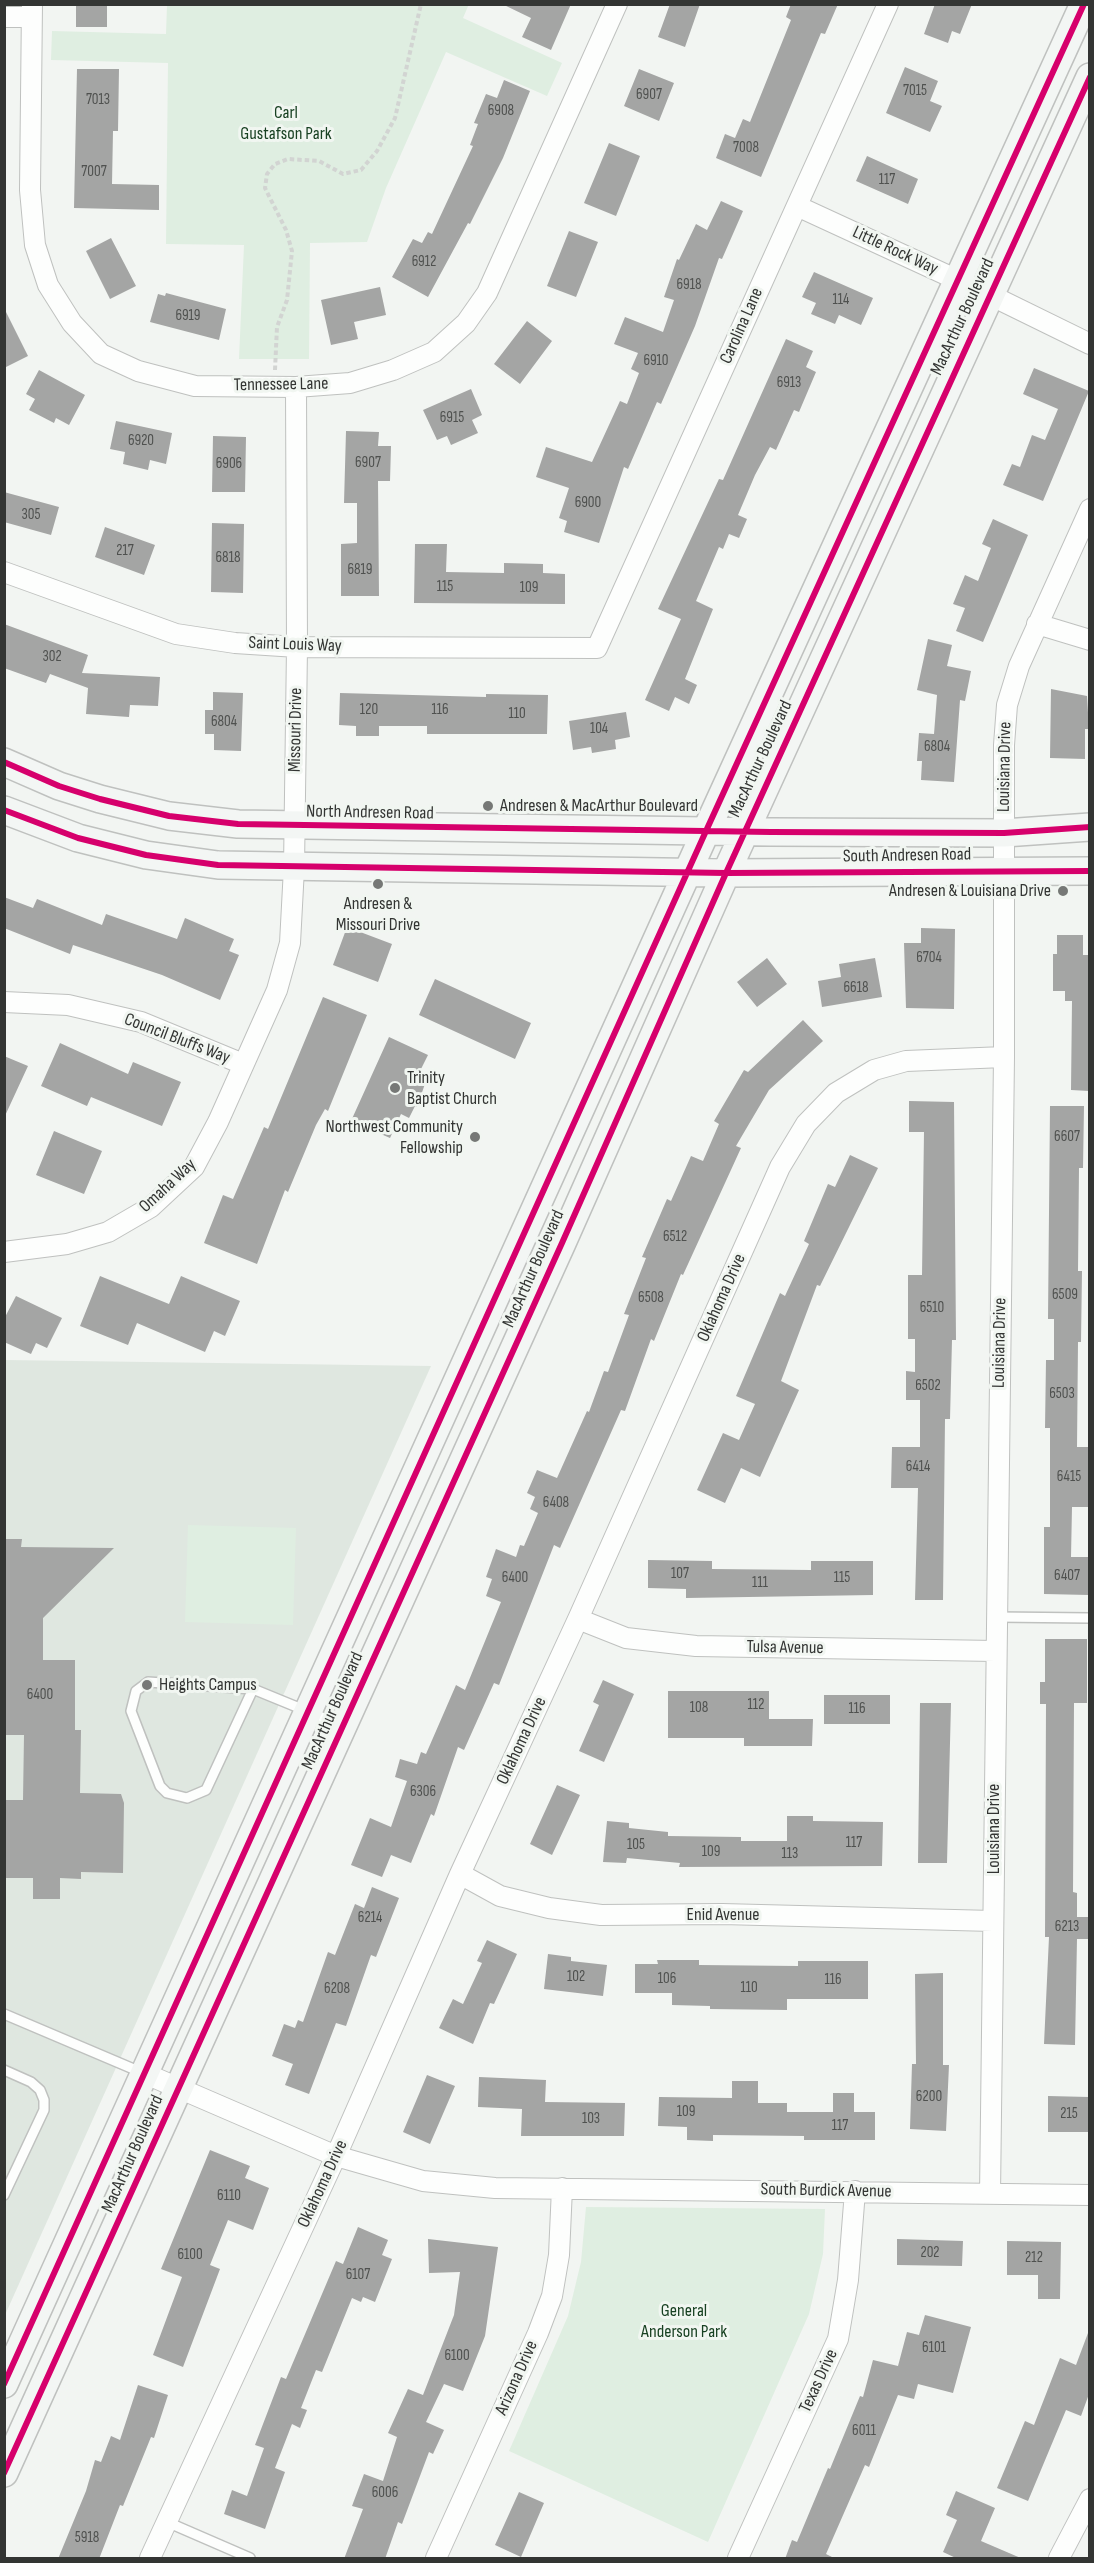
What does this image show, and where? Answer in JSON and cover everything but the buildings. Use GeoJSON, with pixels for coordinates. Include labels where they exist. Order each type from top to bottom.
{"type":"FeatureCollection","features":[{"type":"Feature","properties":{"kind":"street","name":"Tennessee Lane"},"geometry":{"type":"LineString","coordinates":[[32,11],[30,190],[35,245],[48,285],[72,323],[101,354],[138,371],[195,386],[296,387],[350,383],[393,370],[434,352],[466,323],[487,293],[617,4]]}},
{"type":"Feature","properties":{"kind":"street","name":"Carolina Lane"},"geometry":{"type":"LineString","coordinates":[[597,648],[888,4]]}},
{"type":"Feature","properties":{"kind":"street","name":"MacArthur Boulevard"},"geometry":{"type":"LineString","coordinates":[[4,2384],[706,831],[1084,4]]}},
{"type":"Feature","properties":{"kind":"street"},"geometry":{"type":"LineString","coordinates":[[4,17],[32,11]]}},
{"type":"Feature","properties":{"kind":"street","name":"MacArthur Boulevard"},"geometry":{"type":"LineString","coordinates":[[4,2473],[562,1243],[726,873],[1089,77]]}},
{"type":"Feature","properties":{"kind":"street","name":"Little Rock Way"},"geometry":{"type":"LineString","coordinates":[[797,206],[959,280],[1089,344]]}},
{"type":"Feature","properties":{"kind":"street","name":"Missouri Drive"},"geometry":{"type":"LineString","coordinates":[[243,1064],[277,990],[290,943],[295,827],[297,647],[296,387]]}},
{"type":"Feature","properties":{"kind":"street","name":"Louisiana Drive"},"geometry":{"type":"LineString","coordinates":[[990,2194],[1004,1057],[1004,745],[1007,705],[1037,624],[1089,509]]}},
{"type":"Feature","properties":{"kind":"street","name":"Saint Louis Way"},"geometry":{"type":"LineString","coordinates":[[4,572],[176,634],[235,643],[297,647],[597,648]]}},
{"type":"Feature","properties":{"kind":"street"},"geometry":{"type":"LineString","coordinates":[[1037,624],[1089,640]]}},
{"type":"Feature","properties":{"kind":"street","name":"North Andresen Road"},"geometry":{"type":"LineString","coordinates":[[4,762],[69,789],[169,816],[238,824],[295,827],[745,832]]}},
{"type":"Feature","properties":{"kind":"street"},"geometry":{"type":"LineString","coordinates":[[4,810],[78,838],[146,855],[218,865],[294,868],[726,873]]}},
{"type":"Feature","properties":{"kind":"street","name":"South Andresen Road"},"geometry":{"type":"LineString","coordinates":[[745,832],[1004,833],[1089,827]]}},
{"type":"Feature","properties":{"kind":"street","name":"South Andresen Road"},"geometry":{"type":"LineString","coordinates":[[726,873],[1089,871]]}},
{"type":"Feature","properties":{"kind":"street","name":"Council Bluffs Way"},"geometry":{"type":"LineString","coordinates":[[4,1002],[68,1005],[141,1022],[243,1064]]}},
{"type":"Feature","properties":{"kind":"street","name":"Oklahoma Drive"},"geometry":{"type":"LineString","coordinates":[[150,2559],[336,2156],[460,1874],[578,1619],[780,1167],[806,1124],[836,1093],[874,1070],[906,1061],[1004,1057]]}},
{"type":"Feature","properties":{"kind":"street","name":"Omaha Way"},"geometry":{"type":"LineString","coordinates":[[4,1252],[57,1245],[108,1232],[151,1207],[194,1167],[218,1122],[243,1064]]}},
{"type":"Feature","properties":{"kind":"street","name":"Tulsa Avenue"},"geometry":{"type":"LineString","coordinates":[[578,1619],[626,1638],[696,1646],[996,1651]]}},
{"type":"Feature","properties":{"kind":"street","name":"Enid Avenue"},"geometry":{"type":"LineString","coordinates":[[460,1874],[500,1896],[549,1908],[601,1915],[722,1914],[993,1921]]}},
{"type":"Feature","properties":{"kind":"street","name":"South Burdick Avenue"},"geometry":{"type":"LineString","coordinates":[[146,2074],[336,2156],[423,2181],[495,2188],[1089,2194]]}},
{"type":"Feature","properties":{"kind":"street","name":"Arizona Drive"},"geometry":{"type":"LineString","coordinates":[[436,2559],[538,2334],[552,2296],[559,2255],[562,2188]]}},
{"type":"Feature","properties":{"kind":"street","name":"Texas Drive"},"geometry":{"type":"LineString","coordinates":[[738,2559],[838,2339],[848,2280],[855,2191]]}},
{"type":"Feature","properties":{"kind":"street"},"geometry":{"type":"LineString","coordinates":[[1059,2559],[1089,2499]]}},
{"type":"Feature","properties":{"kind":"lane"},"geometry":{"type":"LineString","coordinates":[[996,1617],[1089,1618]]}},
{"type":"Feature","properties":{"kind":"lane"},"geometry":{"type":"LineString","coordinates":[[253,1689],[206,1790],[187,1798],[167,1793],[160,1786],[131,1712],[136,1691],[141,1686],[155,1682],[253,1689],[309,1710],[343,1726]]}},
{"type":"Feature","properties":{"kind":"lane"},"geometry":{"type":"LineString","coordinates":[[4,2014],[146,2074]]}},
{"type":"Feature","properties":{"kind":"lane"},"geometry":{"type":"LineString","coordinates":[[4,2070],[31,2082],[40,2090],[44,2100],[44,2110],[4,2195]]}},
{"type":"Feature","properties":{"kind":"lane"},"geometry":{"type":"LineString","coordinates":[[167,2522],[250,2559]]}},
{"type":"Feature","properties":{"kind":"path"},"geometry":{"type":"LineString","coordinates":[[274,386],[277,327],[287,300],[292,251],[286,230],[265,188],[267,174],[275,164],[288,159],[319,161],[343,174],[362,170],[377,151],[395,118],[421,4]]}},
{"type":"Feature","properties":{"kind":"shaded area","name":"Heights Campus"},"geometry":{"type":"Polygon","coordinates":[[[5,1360],[431,1366],[5,2315],[5,1360]]]}},
{"type":"Feature","properties":{"kind":"green space","name":"Carl Gustafson Park"},"geometry":{"type":"Polygon","coordinates":[[[469,4],[463,18],[562,63],[547,96],[446,52],[386,188],[367,242],[310,243],[309,359],[239,359],[244,245],[166,244],[168,63],[51,60],[52,31],[166,34],[167,5],[469,4]]]}},
{"type":"Feature","properties":{"kind":"green space"},"geometry":{"type":"Polygon","coordinates":[[[188,1525],[296,1528],[293,1625],[185,1622],[188,1525]]]}},
{"type":"Feature","properties":{"kind":"green space","name":"General Anderson Park"},"geometry":{"type":"Polygon","coordinates":[[[586,2207],[825,2209],[823,2254],[809,2314],[708,2542],[509,2451],[568,2316],[581,2262],[586,2207]]]}},
{"type":"Feature","properties":{"kind":"cycle path"},"geometry":{"type":"LineString","coordinates":[[4,2384],[706,831],[1084,4]]}},
{"type":"Feature","properties":{"kind":"cycle path"},"geometry":{"type":"LineString","coordinates":[[4,2473],[562,1243],[726,873],[1090,77]]}},
{"type":"Feature","properties":{"kind":"cycle path"},"geometry":{"type":"LineString","coordinates":[[4,762],[59,786],[100,799],[169,816],[238,824],[1004,833],[1090,827]]}},
{"type":"Feature","properties":{"kind":"cycle path"},"geometry":{"type":"LineString","coordinates":[[4,810],[78,838],[146,855],[218,865],[726,873],[1090,871]]}},
{"type":"Feature","properties":{"kind":"place","name":"Andresen & MacArthur Boulevard"},"geometry":{"type":"Point","coordinates":[488,806]}},
{"type":"Feature","properties":{"kind":"place","name":"Andresen & Missouri Drive"},"geometry":{"type":"Point","coordinates":[378,884]}},
{"type":"Feature","properties":{"kind":"place","name":"Andresen & Louisiana Drive"},"geometry":{"type":"Point","coordinates":[1063,891]}},
{"type":"Feature","properties":{"kind":"place","name":"Trinity Baptist Church"},"geometry":{"type":"Point","coordinates":[395,1088]}},
{"type":"Feature","properties":{"kind":"place","name":"Northwest Community Fellowship"},"geometry":{"type":"Point","coordinates":[475,1137]}},
{"type":"Feature","properties":{"kind":"place","name":"Heights Campus"},"geometry":{"type":"Point","coordinates":[147,1685]}}]}
